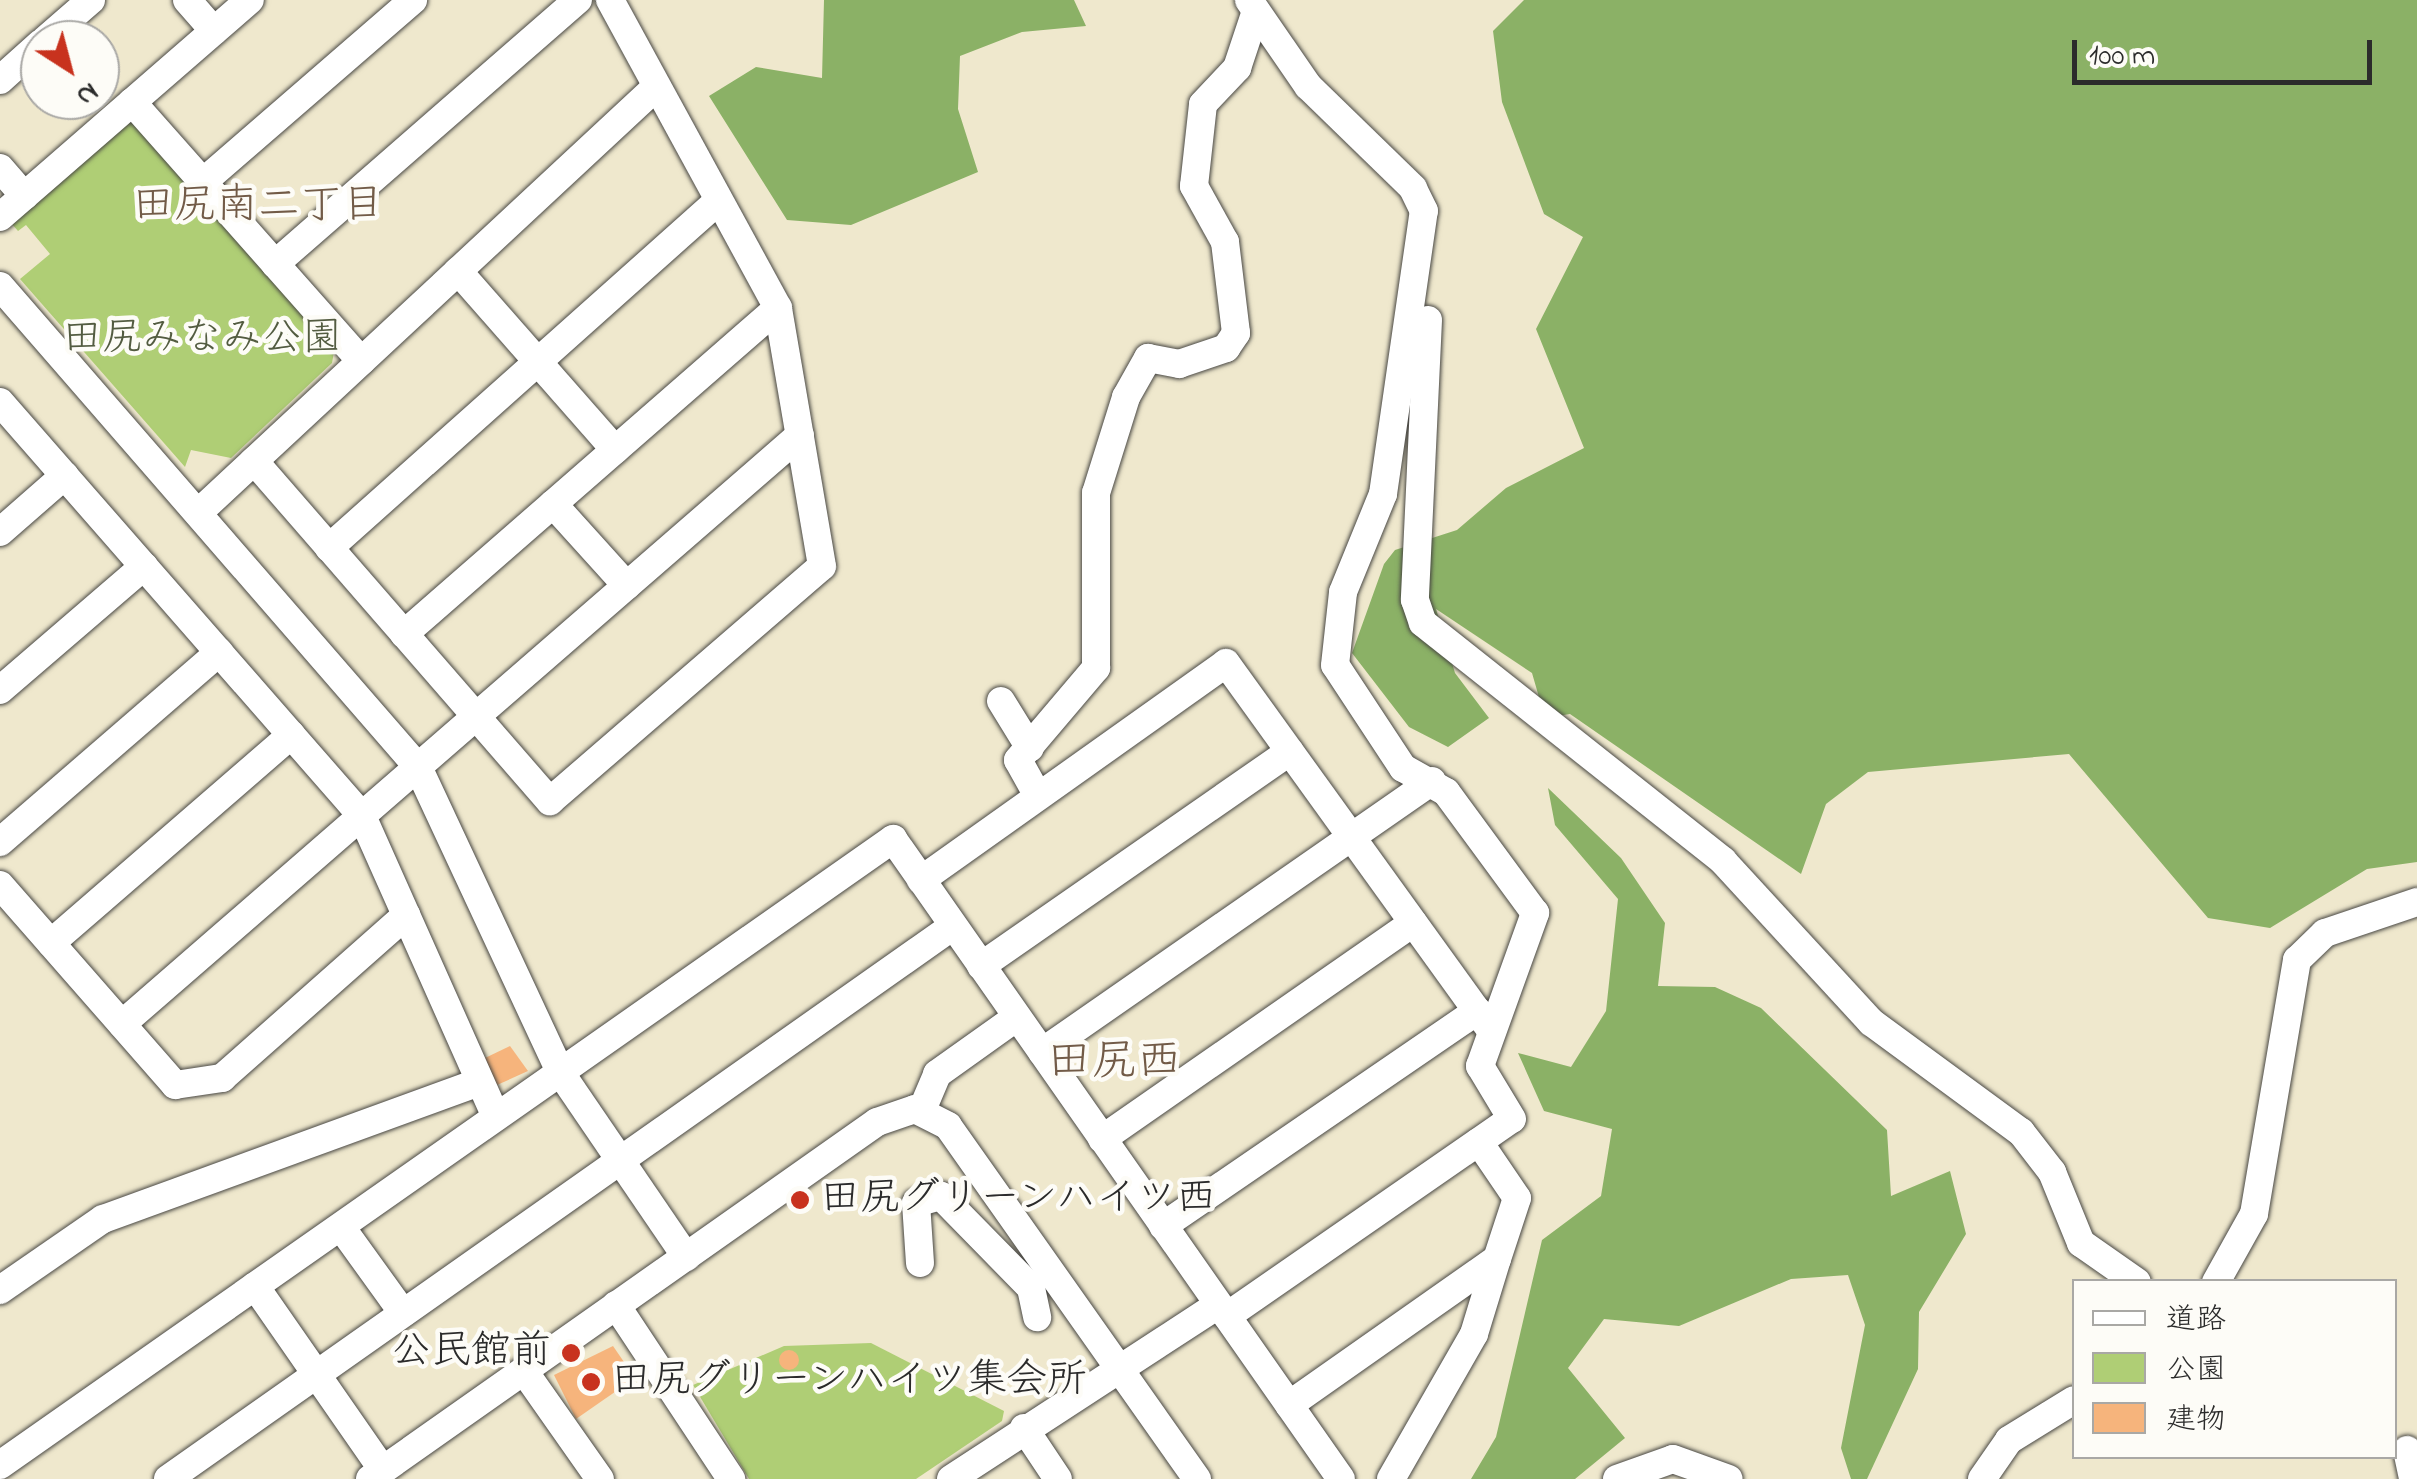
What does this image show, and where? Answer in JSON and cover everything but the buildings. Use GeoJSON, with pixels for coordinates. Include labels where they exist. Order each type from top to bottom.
{"type":"FeatureCollection","features":[{"type":"Feature","properties":{"kind":"street"},"geometry":{"type":"LineString","coordinates":[[68,20],[91,0]]}},
{"type":"Feature","properties":{"kind":"street"},"geometry":{"type":"LineString","coordinates":[[187,0],[214,30]]}},
{"type":"Feature","properties":{"kind":"street"},"geometry":{"type":"LineString","coordinates":[[0,217],[250,0]]}},
{"type":"Feature","properties":{"kind":"street"},"geometry":{"type":"LineString","coordinates":[[203,182],[413,0]]}},
{"type":"Feature","properties":{"kind":"street"},"geometry":{"type":"LineString","coordinates":[[276,264],[578,0]]}},
{"type":"Feature","properties":{"kind":"street"},"geometry":{"type":"LineString","coordinates":[[254,461],[550,801],[822,566],[778,308],[610,0]]}},
{"type":"Feature","properties":{"kind":"street"},"geometry":{"type":"LineString","coordinates":[[1252,6],[1308,86],[1414,188],[1438,243],[1416,600],[1424,623],[1723,862],[1871,1022],[2021,1132],[2052,1172],[2081,1244],[2133,1279]]}},
{"type":"Feature","properties":{"kind":"street"},"geometry":{"type":"LineString","coordinates":[[1038,796],[1020,770],[1030,748],[1096,668],[1096,493],[1140,365],[1161,355],[1179,364],[1226,348],[1236,333],[1225,242],[1194,186],[1204,104],[1238,68],[1252,6]]}},
{"type":"Feature","properties":{"kind":"street"},"geometry":{"type":"LineString","coordinates":[[0,80],[20,62]]}},
{"type":"Feature","properties":{"kind":"street"},"geometry":{"type":"LineString","coordinates":[[198,513],[655,88]]}},
{"type":"Feature","properties":{"kind":"street"},"geometry":{"type":"LineString","coordinates":[[132,102],[361,361]]}},
{"type":"Feature","properties":{"kind":"street"},"geometry":{"type":"LineString","coordinates":[[0,168],[24,196]]}},
{"type":"Feature","properties":{"kind":"street"},"geometry":{"type":"LineString","coordinates":[[329,548],[718,201]]}},
{"type":"Feature","properties":{"kind":"street"},"geometry":{"type":"LineString","coordinates":[[951,1479],[1118,1367],[1223,1311],[1512,1119],[1480,1066],[1484,1021],[1536,912],[1432,781],[1402,768],[1335,665],[1343,592],[1383,494],[1424,212]]}},
{"type":"Feature","properties":{"kind":"street"},"geometry":{"type":"LineString","coordinates":[[458,271],[615,450]]}},
{"type":"Feature","properties":{"kind":"street"},"geometry":{"type":"LineString","coordinates":[[0,286],[418,767],[560,1072],[686,1257]]}},
{"type":"Feature","properties":{"kind":"street"},"geometry":{"type":"LineString","coordinates":[[404,634],[778,308]]}},
{"type":"Feature","properties":{"kind":"street"},"geometry":{"type":"LineString","coordinates":[[0,402],[362,816],[496,1118]]}},
{"type":"Feature","properties":{"kind":"street"},"geometry":{"type":"LineString","coordinates":[[122,1024],[800,436]]}},
{"type":"Feature","properties":{"kind":"street"},"geometry":{"type":"LineString","coordinates":[[0,532],[65,476]]}},
{"type":"Feature","properties":{"kind":"street"},"geometry":{"type":"LineString","coordinates":[[553,504],[627,586]]}},
{"type":"Feature","properties":{"kind":"street"},"geometry":{"type":"LineString","coordinates":[[0,690],[144,566]]}},
{"type":"Feature","properties":{"kind":"street"},"geometry":{"type":"LineString","coordinates":[[0,842],[219,652]]}},
{"type":"Feature","properties":{"kind":"street"},"geometry":{"type":"LineString","coordinates":[[921,880],[1226,662],[1484,1021]]}},
{"type":"Feature","properties":{"kind":"street"},"geometry":{"type":"LineString","coordinates":[[1002,701],[1030,748]]}},
{"type":"Feature","properties":{"kind":"street"},"geometry":{"type":"LineString","coordinates":[[51,943],[291,735]]}},
{"type":"Feature","properties":{"kind":"street"},"geometry":{"type":"LineString","coordinates":[[981,966],[1290,750]]}},
{"type":"Feature","properties":{"kind":"street"},"geometry":{"type":"LineString","coordinates":[[1042,1052],[1432,781]]}},
{"type":"Feature","properties":{"kind":"street"},"geometry":{"type":"LineString","coordinates":[[0,1465],[892,840],[1341,1479]]}},
{"type":"Feature","properties":{"kind":"street"},"geometry":{"type":"LineString","coordinates":[[0,885],[175,1085],[222,1078],[406,916]]}},
{"type":"Feature","properties":{"kind":"street"},"geometry":{"type":"LineString","coordinates":[[2218,1279],[2256,1204],[2297,960],[2333,928],[2417,902]]}},
{"type":"Feature","properties":{"kind":"street"},"geometry":{"type":"LineString","coordinates":[[1102,1138],[1413,923]]}},
{"type":"Feature","properties":{"kind":"street"},"geometry":{"type":"LineString","coordinates":[[168,1479],[953,926]]}},
{"type":"Feature","properties":{"kind":"street"},"geometry":{"type":"LineString","coordinates":[[922,1110],[937,1074],[1017,1017]]}},
{"type":"Feature","properties":{"kind":"street"},"geometry":{"type":"LineString","coordinates":[[1163,1226],[1484,1021]]}},
{"type":"Feature","properties":{"kind":"street"},"geometry":{"type":"LineString","coordinates":[[0,1290],[103,1219],[480,1082]]}},
{"type":"Feature","properties":{"kind":"street"},"geometry":{"type":"LineString","coordinates":[[254,1286],[316,1374],[376,1474],[877,1122],[922,1110],[948,1126],[1197,1479]]}},
{"type":"Feature","properties":{"kind":"street"},"geometry":{"type":"LineString","coordinates":[[1390,1479],[1474,1334],[1517,1198],[1479,1142]]}},
{"type":"Feature","properties":{"kind":"street"},"geometry":{"type":"LineString","coordinates":[[920,1263],[916,1203],[940,1196],[1035,1285],[1037,1318]]}},
{"type":"Feature","properties":{"kind":"street"},"geometry":{"type":"LineString","coordinates":[[340,1226],[403,1313]]}},
{"type":"Feature","properties":{"kind":"street"},"geometry":{"type":"LineString","coordinates":[[1289,1405],[1497,1259]]}},
{"type":"Feature","properties":{"kind":"street"},"geometry":{"type":"LineString","coordinates":[[616,1305],[731,1479]]}},
{"type":"Feature","properties":{"kind":"street"},"geometry":{"type":"LineString","coordinates":[[524,1371],[587,1474]]}},
{"type":"Feature","properties":{"kind":"street"},"geometry":{"type":"LineString","coordinates":[[1982,1479],[2009,1440],[2072,1401]]}},
{"type":"Feature","properties":{"kind":"street"},"geometry":{"type":"LineString","coordinates":[[1024,1428],[1058,1479]]}},
{"type":"Feature","properties":{"kind":"street"},"geometry":{"type":"LineString","coordinates":[[2406,1450],[2413,1479]]}},
{"type":"Feature","properties":{"kind":"street"},"geometry":{"type":"LineString","coordinates":[[1616,1479],[1673,1459],[1729,1479]]}},
{"type":"Feature","properties":{"kind":"green space"},"geometry":{"type":"Polygon","coordinates":[[[824,0],[1074,0],[1086,26],[1022,32],[960,56],[958,109],[978,172],[851,225],[787,220],[709,96],[756,67],[822,78],[824,0]]]}},
{"type":"Feature","properties":{"kind":"green space"},"geometry":{"type":"Polygon","coordinates":[[[1524,0],[2417,0],[2417,862],[2367,869],[2270,928],[2208,918],[2069,754],[1868,772],[1826,804],[1801,874],[1570,714],[1545,718],[1532,673],[1436,609],[1455,673],[1489,718],[1448,747],[1409,727],[1352,653],[1384,564],[1395,550],[1457,530],[1506,488],[1584,448],[1536,329],[1583,237],[1544,214],[1502,102],[1493,31],[1524,0]]]}},
{"type":"Feature","properties":{"kind":"green space","name":"田尻みなみ公園"},"geometry":{"type":"Polygon","coordinates":[[[126,121],[141,122],[335,346],[332,363],[231,458],[191,450],[185,467],[20,279],[50,254],[26,225],[18,231],[11,223],[126,121]]]}},
{"type":"Feature","properties":{"kind":"green space"},"geometry":{"type":"Polygon","coordinates":[[[1548,788],[1621,858],[1665,923],[1658,986],[1715,987],[1761,1008],[1887,1130],[1891,1196],[1950,1171],[1966,1234],[1919,1312],[1918,1369],[1867,1479],[1851,1479],[1841,1448],[1865,1325],[1848,1275],[1791,1279],[1679,1326],[1604,1319],[1568,1368],[1625,1438],[1575,1479],[1471,1479],[1496,1437],[1542,1240],[1601,1196],[1612,1129],[1544,1111],[1518,1053],[1571,1067],[1606,1011],[1618,899],[1555,825],[1548,788]]]}},
{"type":"Feature","properties":{"kind":"green space"},"geometry":{"type":"Polygon","coordinates":[[[871,1343],[1004,1411],[1002,1421],[916,1479],[749,1479],[693,1385],[784,1346],[871,1343]]]}},
{"type":"Feature","properties":{"kind":"place","name":"田尻グリーンハイツ西"},"geometry":{"type":"Point","coordinates":[800,1200]}},
{"type":"Feature","properties":{"kind":"place","name":"公民館前"},"geometry":{"type":"Point","coordinates":[571,1353]}},
{"type":"Feature","properties":{"kind":"place","name":"田尻グリーンハイツ集会所"},"geometry":{"type":"Point","coordinates":[591,1382]}},
{"type":"Feature","properties":{"kind":"district","name":"田尻南二丁目"},"geometry":{"type":"Point","coordinates":[258,207]}},
{"type":"Feature","properties":{"kind":"district","name":"田尻西"},"geometry":{"type":"Point","coordinates":[1114,1064]}}]}
